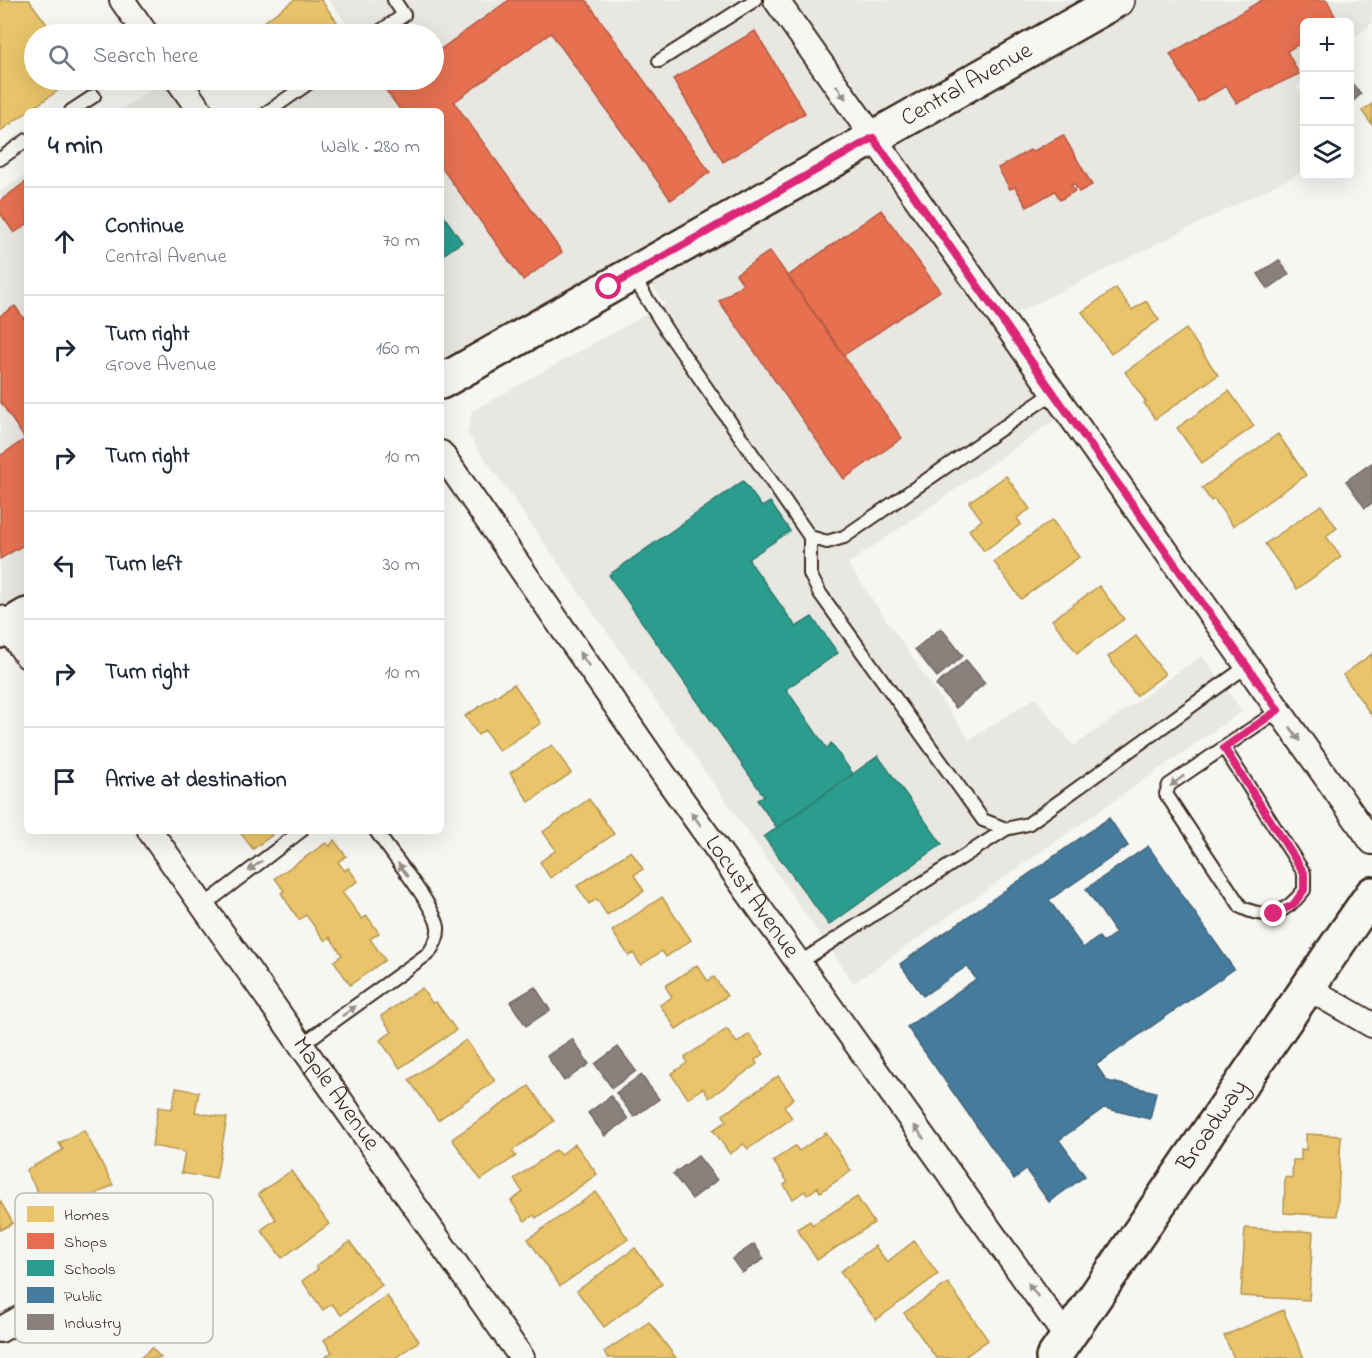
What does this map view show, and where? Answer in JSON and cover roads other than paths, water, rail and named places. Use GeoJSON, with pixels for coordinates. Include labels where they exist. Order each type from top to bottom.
{"type":"FeatureCollection","features":[{"type":"Feature","properties":{"kind":"street"},"geometry":{"type":"LineString","coordinates":[[122,0],[139,24]]}},
{"type":"Feature","properties":{"kind":"street"},"geometry":{"type":"LineString","coordinates":[[776,0],[1372,842]]}},
{"type":"Feature","properties":{"kind":"street","name":"Central Avenue"},"geometry":{"type":"LineString","coordinates":[[444,380],[1117,0]]}},
{"type":"Feature","properties":{"kind":"street"},"geometry":{"type":"LineString","coordinates":[[185,90],[198,108]]}},
{"type":"Feature","properties":{"kind":"street","name":"Locust Avenue"},"geometry":{"type":"LineString","coordinates":[[444,457],[662,772],[799,963],[1060,1348]]}},
{"type":"Feature","properties":{"kind":"street"},"geometry":{"type":"LineString","coordinates":[[8,623],[24,652]]}},
{"type":"Feature","properties":{"kind":"street","name":"Maple Avenue"},"geometry":{"type":"LineString","coordinates":[[152,834],[522,1358]]}},
{"type":"Feature","properties":{"kind":"street","name":"Broadway"},"geometry":{"type":"LineString","coordinates":[[1060,1348],[1372,894]]}},
{"type":"Feature","properties":{"kind":"street"},"geometry":{"type":"LineString","coordinates":[[1308,987],[1372,1025]]}},
{"type":"Feature","properties":{"kind":"street"},"geometry":{"type":"LineString","coordinates":[[0,1330],[15,1321]]}},
{"type":"Feature","properties":{"kind":"lane"},"geometry":{"type":"LineString","coordinates":[[391,24],[404,15],[393,0]]}},
{"type":"Feature","properties":{"kind":"lane"},"geometry":{"type":"LineString","coordinates":[[659,61],[755,0]]}},
{"type":"Feature","properties":{"kind":"lane"},"geometry":{"type":"LineString","coordinates":[[273,108],[299,90]]}},
{"type":"Feature","properties":{"kind":"lane"},"geometry":{"type":"LineString","coordinates":[[76,108],[94,96]]}},
{"type":"Feature","properties":{"kind":"lane"},"geometry":{"type":"LineString","coordinates":[[0,159],[24,142]]}},
{"type":"Feature","properties":{"kind":"lane"},"geometry":{"type":"LineString","coordinates":[[631,274],[667,331],[810,537],[810,574],[819,592],[983,820],[1006,829]]}},
{"type":"Feature","properties":{"kind":"lane"},"geometry":{"type":"LineString","coordinates":[[810,537],[827,542],[844,537],[1053,393]]}},
{"type":"Feature","properties":{"kind":"lane"},"geometry":{"type":"LineString","coordinates":[[799,963],[1006,829],[1028,824],[1247,666]]}},
{"type":"Feature","properties":{"kind":"lane"},"geometry":{"type":"LineString","coordinates":[[1224,748],[1304,873],[1304,890],[1293,905],[1274,914],[1252,912],[1241,907],[1166,794],[1169,785],[1278,710]]}},
{"type":"Feature","properties":{"kind":"lane"},"geometry":{"type":"LineString","coordinates":[[203,906],[298,834]]}},
{"type":"Feature","properties":{"kind":"lane"},"geometry":{"type":"LineString","coordinates":[[301,1045],[429,953],[437,941],[438,928],[432,910],[378,834]]}}]}
